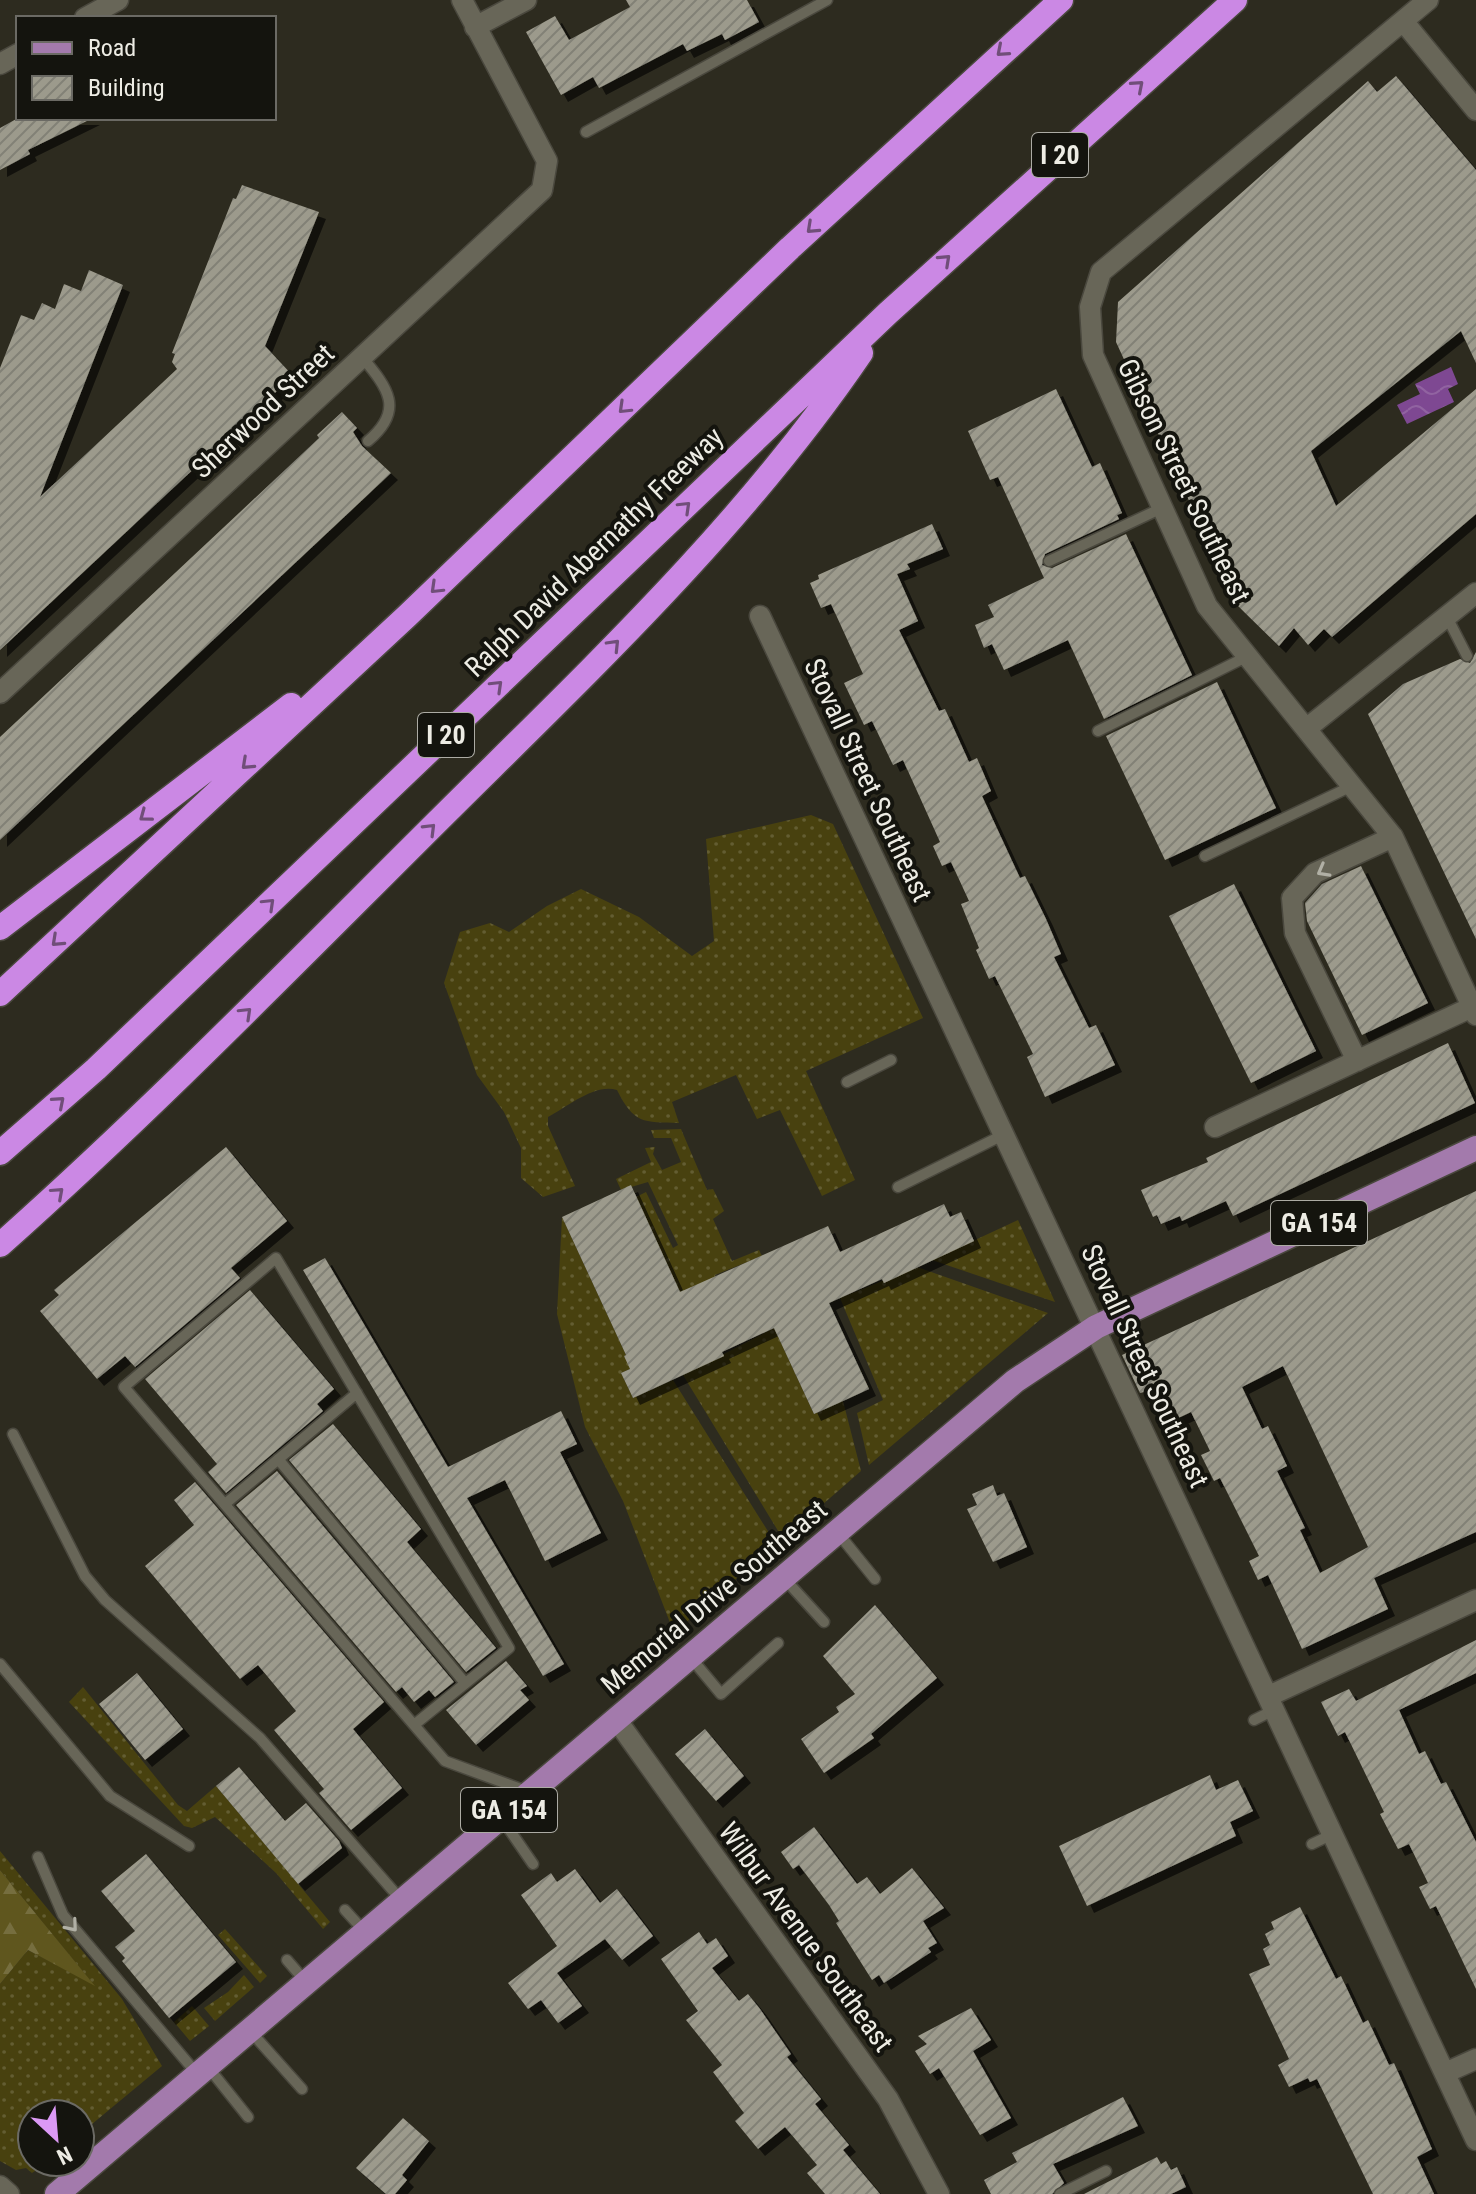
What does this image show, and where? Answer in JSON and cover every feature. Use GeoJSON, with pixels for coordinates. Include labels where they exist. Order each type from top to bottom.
{"type":"FeatureCollection","features":[{"type":"Feature","properties":{"kind":"highway"},"geometry":{"type":"LineString","coordinates":[[0,994],[407,616],[790,248],[1061,0]]}},
{"type":"Feature","properties":{"kind":"highway","name":"Ralph David Abernathy Freeway"},"geometry":{"type":"LineString","coordinates":[[0,1153],[96,1069],[888,313],[1235,0]]}},
{"type":"Feature","properties":{"kind":"highway"},"geometry":{"type":"LineString","coordinates":[[0,1245],[259,1000],[615,644],[774,470],[821,411],[888,313]]}},
{"type":"Feature","properties":{"kind":"highway"},"geometry":{"type":"LineString","coordinates":[[0,928],[407,616]]}},
{"type":"Feature","properties":{"kind":"main road","name":"Memorial Drive Southeast"},"geometry":{"type":"LineString","coordinates":[[57,2194],[1015,1381],[1096,1327],[1476,1148]]}},
{"type":"Feature","properties":{"kind":"street"},"geometry":{"type":"LineString","coordinates":[[89,16],[118,0]]}},
{"type":"Feature","properties":{"kind":"street"},"geometry":{"type":"LineString","coordinates":[[462,0],[475,27],[526,0]]}},
{"type":"Feature","properties":{"kind":"street","name":"Gibson Street Southeast"},"geometry":{"type":"LineString","coordinates":[[1428,0],[1101,272],[1090,307],[1093,355],[1207,606],[1393,837],[1475,1009]]}},
{"type":"Feature","properties":{"kind":"street"},"geometry":{"type":"LineString","coordinates":[[1403,21],[1476,110]]}},
{"type":"Feature","properties":{"kind":"street","name":"Sherwood Street"},"geometry":{"type":"LineString","coordinates":[[0,693],[542,190],[547,161],[475,27]]}},
{"type":"Feature","properties":{"kind":"street"},"geometry":{"type":"LineString","coordinates":[[1306,729],[1476,593]]}},
{"type":"Feature","properties":{"kind":"street","name":"Stovall Street Southeast"},"geometry":{"type":"LineString","coordinates":[[760,616],[1476,2140]]}},
{"type":"Feature","properties":{"kind":"street"},"geometry":{"type":"LineString","coordinates":[[1357,1061],[1295,933],[1292,898],[1315,873],[1393,837]]}},
{"type":"Feature","properties":{"kind":"street"},"geometry":{"type":"LineString","coordinates":[[1215,1127],[1475,1009]]}},
{"type":"Feature","properties":{"kind":"street"},"geometry":{"type":"LineString","coordinates":[[1272,1703],[1476,1600]]}},
{"type":"Feature","properties":{"kind":"street","name":"Wilbur Avenue Southeast"},"geometry":{"type":"LineString","coordinates":[[616,1719],[888,2099],[939,2194]]}},
{"type":"Feature","properties":{"kind":"street"},"geometry":{"type":"LineString","coordinates":[[1445,2073],[1476,2059]]}},
{"type":"Feature","properties":{"kind":"street"},"geometry":{"type":"LineString","coordinates":[[0,2186],[9,2194]]}},
{"type":"Feature","properties":{"kind":"lane"},"geometry":{"type":"LineString","coordinates":[[586,132],[825,1]]}},
{"type":"Feature","properties":{"kind":"lane"},"geometry":{"type":"LineString","coordinates":[[362,357],[388,392],[385,427],[368,441]]}},
{"type":"Feature","properties":{"kind":"lane"},"geometry":{"type":"LineString","coordinates":[[1049,561],[1162,508]]}},
{"type":"Feature","properties":{"kind":"lane"},"geometry":{"type":"LineString","coordinates":[[1447,617],[1467,656]]}},
{"type":"Feature","properties":{"kind":"lane"},"geometry":{"type":"LineString","coordinates":[[1098,731],[1248,656]]}},
{"type":"Feature","properties":{"kind":"lane"},"geometry":{"type":"LineString","coordinates":[[1205,856],[1352,786]]}},
{"type":"Feature","properties":{"kind":"lane"},"geometry":{"type":"LineString","coordinates":[[847,1082],[891,1060]]}},
{"type":"Feature","properties":{"kind":"lane"},"geometry":{"type":"LineString","coordinates":[[898,1187],[1005,1134]]}},
{"type":"Feature","properties":{"kind":"lane"},"geometry":{"type":"LineString","coordinates":[[414,1725],[509,1648],[276,1258],[124,1387],[225,1504],[414,1725],[445,1761],[530,1793]]}},
{"type":"Feature","properties":{"kind":"lane"},"geometry":{"type":"LineString","coordinates":[[225,1504],[357,1393]]}},
{"type":"Feature","properties":{"kind":"lane"},"geometry":{"type":"LineString","coordinates":[[13,1434],[85,1576],[105,1600],[260,1738],[402,1901]]}},
{"type":"Feature","properties":{"kind":"lane"},"geometry":{"type":"LineString","coordinates":[[278,1459],[465,1683]]}},
{"type":"Feature","properties":{"kind":"lane"},"geometry":{"type":"LineString","coordinates":[[836,1532],[875,1579]]}},
{"type":"Feature","properties":{"kind":"lane"},"geometry":{"type":"LineString","coordinates":[[783,1577],[824,1622]]}},
{"type":"Feature","properties":{"kind":"lane"},"geometry":{"type":"LineString","coordinates":[[689,1657],[721,1694],[778,1643]]}},
{"type":"Feature","properties":{"kind":"lane"},"geometry":{"type":"LineString","coordinates":[[0,1664],[110,1796],[189,1846]]}},
{"type":"Feature","properties":{"kind":"lane"},"geometry":{"type":"LineString","coordinates":[[1254,1720],[1272,1703]]}},
{"type":"Feature","properties":{"kind":"lane"},"geometry":{"type":"LineString","coordinates":[[501,1817],[533,1864]]}},
{"type":"Feature","properties":{"kind":"lane"},"geometry":{"type":"LineString","coordinates":[[1312,1844],[1333,1834]]}},
{"type":"Feature","properties":{"kind":"lane"},"geometry":{"type":"LineString","coordinates":[[38,1857],[63,1915],[248,2117]]}},
{"type":"Feature","properties":{"kind":"lane"},"geometry":{"type":"LineString","coordinates":[[345,1910],[365,1932]]}},
{"type":"Feature","properties":{"kind":"lane"},"geometry":{"type":"LineString","coordinates":[[287,1960],[306,1982]]}},
{"type":"Feature","properties":{"kind":"lane"},"geometry":{"type":"LineString","coordinates":[[250,2030],[302,2089]]}},
{"type":"Feature","properties":{"kind":"lane"},"geometry":{"type":"LineString","coordinates":[[1060,2194],[1106,2171]]}},
{"type":"Feature","properties":{"kind":"shaded area"},"geometry":{"type":"Polygon","coordinates":[[[811,815],[833,824],[923,1018],[806,1071],[855,1180],[822,1196],[780,1110],[757,1119],[736,1075],[672,1102],[679,1123],[641,1119],[629,1109],[617,1090],[608,1089],[591,1093],[548,1117],[548,1126],[575,1186],[543,1197],[521,1178],[521,1148],[504,1112],[477,1075],[444,983],[460,932],[490,923],[509,932],[547,906],[581,889],[639,917],[692,956],[714,941],[706,839],[811,815]]]}},
{"type":"Feature","properties":{"kind":"shaded area"},"geometry":{"type":"Polygon","coordinates":[[[681,1129],[707,1190],[713,1189],[724,1211],[713,1219],[732,1261],[759,1250],[762,1256],[715,1275],[730,1308],[695,1324],[636,1197],[646,1192],[673,1248],[678,1245],[648,1182],[621,1190],[616,1179],[651,1162],[645,1148],[655,1147],[653,1154],[662,1170],[681,1162],[671,1138],[654,1138],[651,1130],[681,1129]]]}},
{"type":"Feature","properties":{"kind":"shaded area"},"geometry":{"type":"Polygon","coordinates":[[[562,1217],[626,1355],[630,1369],[621,1373],[633,1398],[673,1380],[776,1544],[674,1633],[623,1501],[585,1427],[557,1314],[562,1217]]]}},
{"type":"Feature","properties":{"kind":"shaded area"},"geometry":{"type":"Polygon","coordinates":[[[1018,1220],[1055,1302],[932,1260],[1018,1220]]]}},
{"type":"Feature","properties":{"kind":"shaded area"},"geometry":{"type":"Polygon","coordinates":[[[917,1267],[1048,1313],[869,1465],[857,1413],[883,1400],[840,1298],[917,1267]]]}},
{"type":"Feature","properties":{"kind":"shaded area"},"geometry":{"type":"Polygon","coordinates":[[[774,1328],[814,1414],[843,1401],[861,1471],[783,1539],[683,1375],[774,1328]]]}},
{"type":"Feature","properties":{"kind":"shaded area"},"geometry":{"type":"Polygon","coordinates":[[[83,1687],[178,1805],[187,1811],[216,1786],[330,1922],[323,1929],[276,1873],[215,1817],[192,1828],[184,1826],[69,1702],[83,1687]]]}},
{"type":"Feature","properties":{"kind":"shaded area"},"geometry":{"type":"Polygon","coordinates":[[[0,1851],[122,1999],[162,2066],[96,2121],[96,2098],[16,2098],[16,2170],[0,2161],[0,1984],[28,1950],[93,1984],[0,1870],[0,1851]]]}},
{"type":"Feature","properties":{"kind":"shaded area"},"geometry":{"type":"Polygon","coordinates":[[[225,1929],[267,1976],[260,1983],[218,1935],[225,1929]]]}},
{"type":"Feature","properties":{"kind":"shaded area"},"geometry":{"type":"Polygon","coordinates":[[[244,1975],[254,1987],[215,2021],[204,2008],[228,1992],[244,1975]]]}},
{"type":"Feature","properties":{"kind":"shaded area"},"geometry":{"type":"Polygon","coordinates":[[[192,2006],[209,2026],[190,2041],[174,2022],[192,2006]]]}},
{"type":"Feature","properties":{"kind":"green space"},"geometry":{"type":"Polygon","coordinates":[[[0,1870],[95,1986],[28,1950],[0,1984],[0,1870]]]}},
{"type":"Feature","properties":{"kind":"water"},"geometry":{"type":"Polygon","coordinates":[[[1451,367],[1458,384],[1448,389],[1454,402],[1407,424],[1397,405],[1420,394],[1415,384],[1451,367]]]}},
{"type":"Feature","properties":{"kind":"building"},"geometry":{"type":"Polygon","coordinates":[[[626,0],[747,0],[759,22],[725,40],[722,34],[687,51],[683,44],[599,88],[593,77],[561,95],[526,32],[555,16],[569,40],[630,7],[626,0]]]}},
{"type":"Feature","properties":{"kind":"building"},"geometry":{"type":"Polygon","coordinates":[[[1396,76],[1476,170],[1476,363],[1461,331],[1311,451],[1336,506],[1476,389],[1476,514],[1332,637],[1324,629],[1308,645],[1294,628],[1279,646],[1237,605],[1116,342],[1118,302],[1368,81],[1377,92],[1396,76]]]}},
{"type":"Feature","properties":{"kind":"building"},"geometry":{"type":"Polygon","coordinates":[[[16,119],[89,120],[28,150],[30,154],[0,170],[0,128],[16,119]]]}},
{"type":"Feature","properties":{"kind":"building"},"geometry":{"type":"Polygon","coordinates":[[[242,185],[319,212],[265,346],[293,376],[0,650],[0,368],[21,315],[34,320],[42,303],[55,309],[64,284],[81,291],[89,270],[123,285],[40,497],[177,369],[172,362],[175,354],[172,353],[233,198],[236,199],[242,185]]]}},
{"type":"Feature","properties":{"kind":"building"},"geometry":{"type":"Polygon","coordinates":[[[1056,389],[1092,467],[1100,463],[1122,513],[1117,515],[1119,519],[1045,554],[1042,565],[1052,568],[1126,534],[1192,675],[1104,719],[1068,640],[1004,670],[992,644],[984,648],[975,625],[994,617],[988,605],[1044,578],[998,477],[990,480],[968,431],[1056,389]]]}},
{"type":"Feature","properties":{"kind":"building"},"geometry":{"type":"Polygon","coordinates":[[[342,412],[357,428],[353,432],[362,446],[391,473],[0,840],[0,737],[319,438],[317,435],[342,412]]]}},
{"type":"Feature","properties":{"kind":"building"},"geometry":{"type":"Polygon","coordinates":[[[932,524],[943,549],[907,564],[910,569],[897,574],[918,621],[899,630],[939,711],[945,709],[969,762],[977,758],[991,791],[982,796],[1020,878],[1025,876],[1046,919],[1061,954],[1054,957],[1089,1028],[1096,1025],[1115,1065],[1045,1097],[1027,1057],[1033,1054],[995,976],[989,979],[976,950],[979,948],[961,904],[969,901],[951,862],[942,866],[933,846],[940,842],[903,760],[893,765],[872,721],[864,725],[844,683],[863,674],[831,604],[821,608],[810,583],[819,579],[818,575],[932,524]]]}},
{"type":"Feature","properties":{"kind":"building"},"geometry":{"type":"Polygon","coordinates":[[[1476,652],[1476,939],[1368,714],[1403,684],[1460,659],[1470,663],[1476,652]]]}},
{"type":"Feature","properties":{"kind":"building"},"geometry":{"type":"Polygon","coordinates":[[[1217,682],[1276,808],[1165,860],[1106,736],[1217,682]]]}},
{"type":"Feature","properties":{"kind":"building"},"geometry":{"type":"Polygon","coordinates":[[[1361,866],[1428,1003],[1362,1035],[1307,921],[1305,903],[1322,884],[1361,866]]]}},
{"type":"Feature","properties":{"kind":"building"},"geometry":{"type":"Polygon","coordinates":[[[1234,884],[1316,1051],[1251,1083],[1169,916],[1234,884]]]}},
{"type":"Feature","properties":{"kind":"building"},"geometry":{"type":"Polygon","coordinates":[[[1448,1043],[1475,1103],[1233,1216],[1226,1201],[1182,1221],[1180,1216],[1161,1224],[1157,1215],[1153,1217],[1141,1190],[1208,1162],[1206,1158],[1448,1043]]]}},
{"type":"Feature","properties":{"kind":"building"},"geometry":{"type":"Polygon","coordinates":[[[226,1147],[287,1221],[231,1268],[240,1278],[135,1367],[125,1356],[97,1379],[40,1311],[59,1295],[54,1290],[226,1147]]]}},
{"type":"Feature","properties":{"kind":"building"},"geometry":{"type":"Polygon","coordinates":[[[631,1185],[680,1292],[828,1226],[840,1252],[944,1204],[950,1217],[961,1212],[974,1241],[884,1283],[882,1279],[829,1303],[869,1389],[843,1401],[814,1414],[774,1328],[722,1352],[724,1356],[633,1398],[621,1373],[630,1369],[626,1355],[562,1217],[631,1185]]]}},
{"type":"Feature","properties":{"kind":"building"},"geometry":{"type":"Polygon","coordinates":[[[1476,1191],[1476,1532],[1374,1578],[1388,1609],[1302,1649],[1268,1575],[1258,1580],[1249,1561],[1259,1556],[1220,1478],[1214,1481],[1201,1455],[1210,1451],[1191,1412],[1174,1420],[1157,1389],[1140,1393],[1122,1355],[1476,1191]],[[1283,1366],[1242,1387],[1262,1429],[1268,1426],[1287,1466],[1277,1471],[1305,1528],[1300,1530],[1320,1573],[1368,1547],[1283,1366]]]}},
{"type":"Feature","properties":{"kind":"building"},"geometry":{"type":"Polygon","coordinates":[[[325,1258],[448,1467],[561,1411],[577,1444],[560,1452],[601,1533],[545,1561],[505,1480],[467,1498],[564,1664],[543,1676],[303,1270],[325,1258]]]}},
{"type":"Feature","properties":{"kind":"building"},"geometry":{"type":"Polygon","coordinates":[[[250,1290],[334,1389],[317,1404],[323,1411],[226,1493],[208,1472],[217,1464],[145,1379],[250,1290]]]}},
{"type":"Feature","properties":{"kind":"building"},"geometry":{"type":"Polygon","coordinates":[[[333,1424],[421,1529],[407,1542],[496,1648],[466,1672],[289,1460],[333,1424]]]}},
{"type":"Feature","properties":{"kind":"building"},"geometry":{"type":"Polygon","coordinates":[[[277,1471],[454,1682],[435,1697],[429,1690],[414,1702],[402,1687],[396,1692],[236,1505],[277,1471]]]}},
{"type":"Feature","properties":{"kind":"building"},"geometry":{"type":"Polygon","coordinates":[[[195,1482],[384,1702],[353,1729],[402,1788],[351,1830],[319,1793],[324,1789],[274,1730],[296,1711],[258,1665],[240,1679],[145,1566],[194,1525],[174,1500],[195,1482]]]}},
{"type":"Feature","properties":{"kind":"building"},"geometry":{"type":"Polygon","coordinates":[[[993,1485],[997,1496],[1004,1493],[1027,1547],[993,1562],[967,1509],[977,1505],[972,1494],[993,1485]]]}},
{"type":"Feature","properties":{"kind":"building"},"geometry":{"type":"Polygon","coordinates":[[[875,1605],[937,1678],[871,1734],[874,1738],[824,1773],[801,1739],[839,1712],[836,1707],[855,1694],[823,1656],[875,1605]]]}},
{"type":"Feature","properties":{"kind":"building"},"geometry":{"type":"Polygon","coordinates":[[[1476,1640],[1476,1673],[1399,1710],[1419,1754],[1425,1751],[1441,1784],[1446,1782],[1476,1842],[1476,1989],[1436,1906],[1430,1909],[1419,1887],[1428,1883],[1409,1844],[1398,1849],[1380,1814],[1384,1812],[1345,1732],[1338,1736],[1321,1702],[1349,1689],[1356,1701],[1476,1640]]]}},
{"type":"Feature","properties":{"kind":"building"},"geometry":{"type":"Polygon","coordinates":[[[506,1661],[527,1686],[520,1690],[529,1700],[476,1745],[446,1710],[506,1661]]]}},
{"type":"Feature","properties":{"kind":"building"},"geometry":{"type":"Polygon","coordinates":[[[137,1673],[183,1729],[145,1760],[99,1704],[137,1673]]]}},
{"type":"Feature","properties":{"kind":"building"},"geometry":{"type":"Polygon","coordinates":[[[705,1729],[744,1776],[716,1801],[675,1754],[705,1729]]]}},
{"type":"Feature","properties":{"kind":"building"},"geometry":{"type":"Polygon","coordinates":[[[239,1767],[285,1821],[306,1803],[339,1841],[342,1848],[298,1884],[216,1786],[239,1767]]]}},
{"type":"Feature","properties":{"kind":"building"},"geometry":{"type":"Polygon","coordinates":[[[1210,1775],[1216,1790],[1238,1780],[1253,1811],[1230,1822],[1236,1836],[1087,1906],[1059,1846],[1210,1775]]]}},
{"type":"Feature","properties":{"kind":"building"},"geometry":{"type":"Polygon","coordinates":[[[814,1827],[857,1884],[867,1877],[880,1894],[912,1868],[944,1908],[923,1921],[937,1943],[928,1948],[931,1952],[884,1983],[879,1975],[872,1980],[836,1923],[839,1921],[829,1905],[799,1865],[793,1869],[781,1852],[814,1827]]]}},
{"type":"Feature","properties":{"kind":"building"},"geometry":{"type":"Polygon","coordinates":[[[146,1854],[236,1962],[169,2018],[122,1961],[125,1958],[115,1947],[135,1931],[101,1891],[146,1854]]]}},
{"type":"Feature","properties":{"kind":"building"},"geometry":{"type":"Polygon","coordinates":[[[575,1869],[600,1903],[617,1889],[653,1936],[622,1960],[605,1939],[557,1973],[582,2006],[558,2023],[541,2000],[528,2009],[508,1983],[557,1946],[521,1895],[551,1873],[557,1882],[575,1869]]]}},
{"type":"Feature","properties":{"kind":"building"},"geometry":{"type":"Polygon","coordinates":[[[1300,1907],[1336,1979],[1341,1976],[1363,2023],[1368,2020],[1389,2065],[1394,2063],[1432,2149],[1417,2157],[1434,2194],[1373,2194],[1317,2079],[1310,2082],[1308,2078],[1289,2087],[1278,2065],[1289,2059],[1249,1974],[1270,1965],[1263,1949],[1270,1945],[1265,1934],[1274,1929],[1271,1922],[1300,1907]]]}},
{"type":"Feature","properties":{"kind":"building"},"geometry":{"type":"Polygon","coordinates":[[[699,1932],[707,1944],[716,1938],[728,1956],[712,1968],[739,2001],[748,1994],[760,2009],[791,2054],[787,2057],[821,2099],[815,2104],[849,2145],[843,2150],[880,2194],[825,2194],[807,2173],[817,2165],[785,2127],[758,2149],[735,2121],[744,2113],[713,2072],[722,2065],[686,2020],[698,2011],[661,1959],[699,1932]]]}},
{"type":"Feature","properties":{"kind":"building"},"geometry":{"type":"Polygon","coordinates":[[[971,2008],[991,2040],[973,2051],[1011,2118],[980,2135],[939,2068],[930,2074],[915,2051],[927,2044],[918,2036],[971,2008]]]}},
{"type":"Feature","properties":{"kind":"building"},"geometry":{"type":"Polygon","coordinates":[[[1123,2097],[1138,2126],[1053,2164],[1064,2183],[1052,2194],[991,2194],[984,2180],[1017,2162],[1012,2153],[1123,2097]]]}},
{"type":"Feature","properties":{"kind":"building"},"geometry":{"type":"Polygon","coordinates":[[[403,2118],[429,2141],[402,2175],[407,2180],[395,2194],[386,2194],[356,2168],[403,2118]]]}},
{"type":"Feature","properties":{"kind":"building"},"geometry":{"type":"Polygon","coordinates":[[[1157,2157],[1161,2164],[1166,2161],[1171,2170],[1177,2167],[1186,2187],[1171,2194],[1084,2194],[1157,2157]]]}}]}
